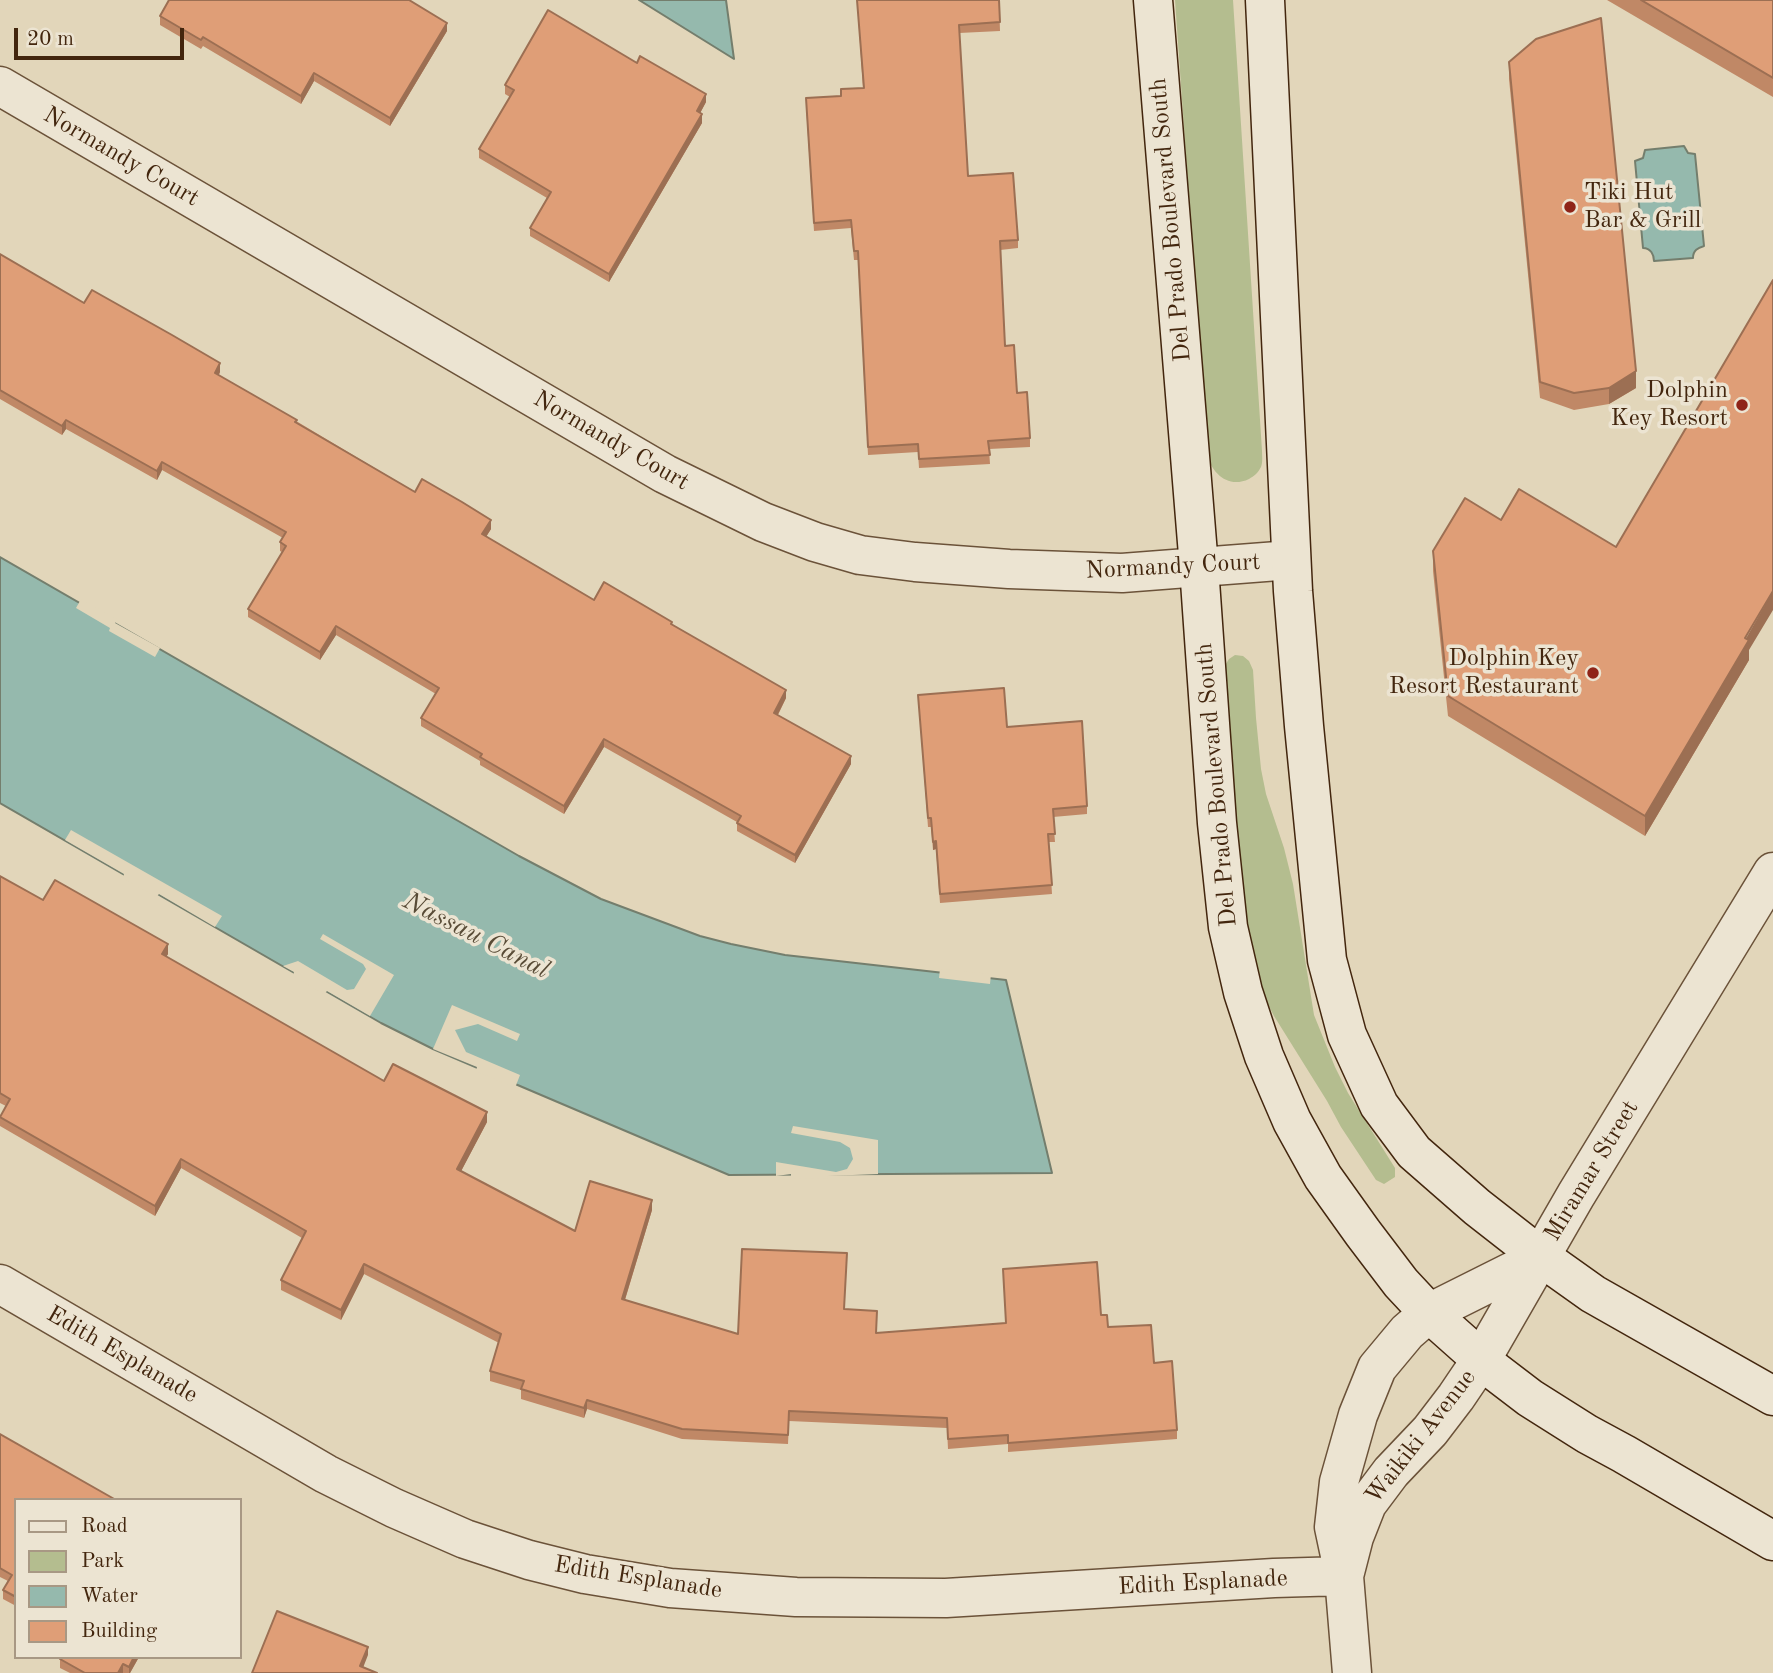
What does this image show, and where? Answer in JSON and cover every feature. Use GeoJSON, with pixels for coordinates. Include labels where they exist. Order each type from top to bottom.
{"type":"FeatureCollection","features":[{"type":"Feature","properties":{"kind":"street","name":"Del Prado Boulevard South"},"geometry":{"type":"LineString","coordinates":[[1153,0],[1217,824],[1228,927],[1243,992],[1264,1056],[1292,1121],[1323,1177],[1401,1283],[1429,1313],[1481,1360],[1530,1398],[1587,1434],[1773,1541]]}},
{"type":"Feature","properties":{"kind":"street"},"geometry":{"type":"LineString","coordinates":[[1265,0],[1291,561],[1304,726],[1327,960],[1347,1035],[1379,1105],[1414,1152],[1477,1207],[1593,1294],[1773,1396]]}},
{"type":"Feature","properties":{"kind":"street","name":"Normandy Court"},"geometry":{"type":"LineString","coordinates":[[0,86],[665,474],[763,522],[814,542],[860,555],[1009,569],[1122,573],[1291,561]]}},
{"type":"Feature","properties":{"kind":"street","name":"Miramar Street"},"geometry":{"type":"LineString","coordinates":[[1344,1576],[1334,1527],[1339,1482],[1358,1415],[1377,1368],[1407,1332],[1429,1313],[1541,1257],[1773,872]]}},
{"type":"Feature","properties":{"kind":"street","name":"Waikiki Avenue"},"geometry":{"type":"LineString","coordinates":[[1352,1673],[1344,1576],[1354,1537],[1367,1504],[1456,1397],[1481,1360],[1541,1257]]}},
{"type":"Feature","properties":{"kind":"street","name":"Edith Esplanade"},"geometry":{"type":"LineString","coordinates":[[0,1284],[326,1474],[394,1508],[466,1539],[529,1560],[586,1574],[670,1588],[796,1597],[932,1598],[1344,1576]]}},
{"type":"Feature","properties":{"kind":"green space"},"geometry":{"type":"Polygon","coordinates":[[[1175,0],[1233,0],[1262,459],[1257,473],[1241,482],[1222,478],[1209,462],[1207,455],[1175,0]]]}},
{"type":"Feature","properties":{"kind":"green space"},"geometry":{"type":"Polygon","coordinates":[[[1235,655],[1243,656],[1249,661],[1253,670],[1261,769],[1293,884],[1314,1015],[1348,1093],[1395,1168],[1395,1177],[1384,1184],[1376,1180],[1341,1127],[1260,989],[1241,896],[1224,667],[1235,655]]]}},
{"type":"Feature","properties":{"kind":"water"},"geometry":{"type":"Polygon","coordinates":[[[639,0],[726,0],[734,59],[639,0]]]}},
{"type":"Feature","properties":{"kind":"water"},"geometry":{"type":"Polygon","coordinates":[[[1684,146],[1688,153],[1695,154],[1704,246],[1695,251],[1693,258],[1654,261],[1652,252],[1643,248],[1635,161],[1643,158],[1645,150],[1684,146]]]}},
{"type":"Feature","properties":{"kind":"water","name":"Nassau Canal"},"geometry":{"type":"Polygon","coordinates":[[[0,557],[519,856],[601,899],[700,936],[785,955],[1006,980],[1052,1173],[729,1175],[433,1049],[381,1023],[0,803],[0,557]]]}},
{"type":"Feature","properties":{"kind":"pier"},"geometry":{"type":"Polygon","coordinates":[[[81,599],[117,619],[115,623],[160,648],[155,657],[109,631],[110,628],[76,608],[81,599]]]}},
{"type":"Feature","properties":{"kind":"pier"},"geometry":{"type":"Polygon","coordinates":[[[71,830],[222,916],[215,927],[159,894],[156,897],[123,878],[124,874],[65,840],[71,830]]]}},
{"type":"Feature","properties":{"kind":"pier"},"geometry":{"type":"Polygon","coordinates":[[[323,934],[394,975],[370,1016],[327,991],[324,994],[293,976],[294,972],[283,966],[298,961],[347,990],[354,989],[366,969],[363,964],[320,939],[323,934]]]}},
{"type":"Feature","properties":{"kind":"pier"},"geometry":{"type":"Polygon","coordinates":[[[940,969],[991,974],[990,984],[939,978],[940,969]]]}},
{"type":"Feature","properties":{"kind":"pier"},"geometry":{"type":"Polygon","coordinates":[[[452,1005],[520,1034],[517,1041],[478,1024],[455,1030],[466,1052],[520,1075],[515,1088],[476,1071],[477,1067],[433,1049],[452,1005]]]}},
{"type":"Feature","properties":{"kind":"pier"},"geometry":{"type":"Polygon","coordinates":[[[793,1126],[878,1140],[878,1174],[828,1176],[827,1179],[791,1178],[791,1174],[776,1176],[776,1162],[836,1172],[847,1169],[853,1159],[850,1148],[840,1142],[791,1133],[793,1126]]]}},
{"type":"Feature","properties":{"kind":"building"},"geometry":{"type":"Polygon","coordinates":[[[169,0],[409,0],[447,23],[390,118],[314,73],[301,96],[203,37],[201,40],[160,16],[169,0]]]}},
{"type":"Feature","properties":{"kind":"building"},"geometry":{"type":"Polygon","coordinates":[[[857,0],[999,0],[1000,22],[959,25],[968,176],[1013,173],[1018,240],[1000,241],[1005,346],[1014,345],[1017,393],[1027,392],[1030,438],[988,441],[990,455],[919,459],[918,444],[868,447],[858,251],[854,251],[851,220],[814,223],[806,98],[841,96],[841,89],[864,88],[857,0]]]}},
{"type":"Feature","properties":{"kind":"building"},"geometry":{"type":"Polygon","coordinates":[[[1641,0],[1773,0],[1773,78],[1641,0]]]}},
{"type":"Feature","properties":{"kind":"building"},"geometry":{"type":"Polygon","coordinates":[[[548,10],[637,63],[640,56],[706,94],[697,111],[702,114],[609,274],[530,228],[551,192],[479,149],[514,90],[505,85],[548,10]]]}},
{"type":"Feature","properties":{"kind":"building","name":"Tiki Hut Bar & Grill"},"geometry":{"type":"Polygon","coordinates":[[[1601,18],[1636,371],[1609,388],[1574,393],[1540,382],[1509,62],[1536,39],[1601,18]]]}},
{"type":"Feature","properties":{"kind":"building"},"geometry":{"type":"Polygon","coordinates":[[[0,254],[84,303],[92,290],[172,335],[220,363],[215,373],[415,492],[422,479],[462,502],[491,520],[482,534],[594,600],[604,582],[786,690],[774,713],[851,756],[795,855],[737,823],[741,816],[604,739],[564,806],[480,757],[482,754],[421,718],[439,688],[336,626],[320,652],[248,609],[286,546],[280,542],[286,532],[162,462],[157,471],[66,420],[62,426],[0,390],[0,254]]]}},
{"type":"Feature","properties":{"kind":"building"},"geometry":{"type":"Polygon","coordinates":[[[1773,280],[1773,591],[1745,638],[1749,640],[1645,816],[1448,696],[1433,551],[1465,498],[1501,520],[1519,489],[1616,547],[1773,280]]]}},
{"type":"Feature","properties":{"kind":"building"},"geometry":{"type":"Polygon","coordinates":[[[1004,688],[1007,727],[1082,721],[1087,806],[1053,809],[1055,834],[1048,834],[1052,885],[940,894],[936,841],[933,842],[931,818],[928,818],[918,695],[1004,688]]]}},
{"type":"Feature","properties":{"kind":"building"},"geometry":{"type":"Polygon","coordinates":[[[0,876],[43,900],[55,880],[168,944],[162,954],[384,1081],[393,1064],[487,1112],[457,1169],[575,1231],[590,1181],[652,1200],[622,1299],[738,1334],[742,1249],[847,1253],[844,1309],[877,1311],[876,1333],[1006,1323],[1003,1269],[1097,1262],[1101,1315],[1107,1315],[1108,1327],[1151,1325],[1154,1363],[1172,1361],[1177,1430],[1008,1443],[1008,1435],[948,1439],[947,1418],[789,1411],[788,1435],[682,1429],[587,1400],[584,1408],[521,1389],[524,1381],[490,1371],[501,1334],[364,1264],[341,1310],[281,1280],[306,1231],[181,1159],[155,1206],[0,1117],[10,1099],[0,1093],[0,876]]]}},
{"type":"Feature","properties":{"kind":"building"},"geometry":{"type":"Polygon","coordinates":[[[0,1434],[112,1498],[14,1498],[14,1596],[3,1590],[12,1575],[0,1568],[0,1434]]]}},
{"type":"Feature","properties":{"kind":"building"},"geometry":{"type":"Polygon","coordinates":[[[277,1611],[368,1647],[360,1666],[377,1673],[252,1673],[277,1611]]]}},
{"type":"Feature","properties":{"kind":"building"},"geometry":{"type":"Polygon","coordinates":[[[60,1659],[133,1659],[129,1667],[123,1664],[118,1673],[85,1673],[60,1659]]]}},
{"type":"Feature","properties":{"kind":"place","name":"Tiki Hut Bar & Grill"},"geometry":{"type":"Point","coordinates":[1570,207]}},
{"type":"Feature","properties":{"kind":"place","name":"Dolphin Key Resort"},"geometry":{"type":"Point","coordinates":[1742,405]}},
{"type":"Feature","properties":{"kind":"place","name":"Dolphin Key Resort Restaurant"},"geometry":{"type":"Point","coordinates":[1593,673]}}]}
